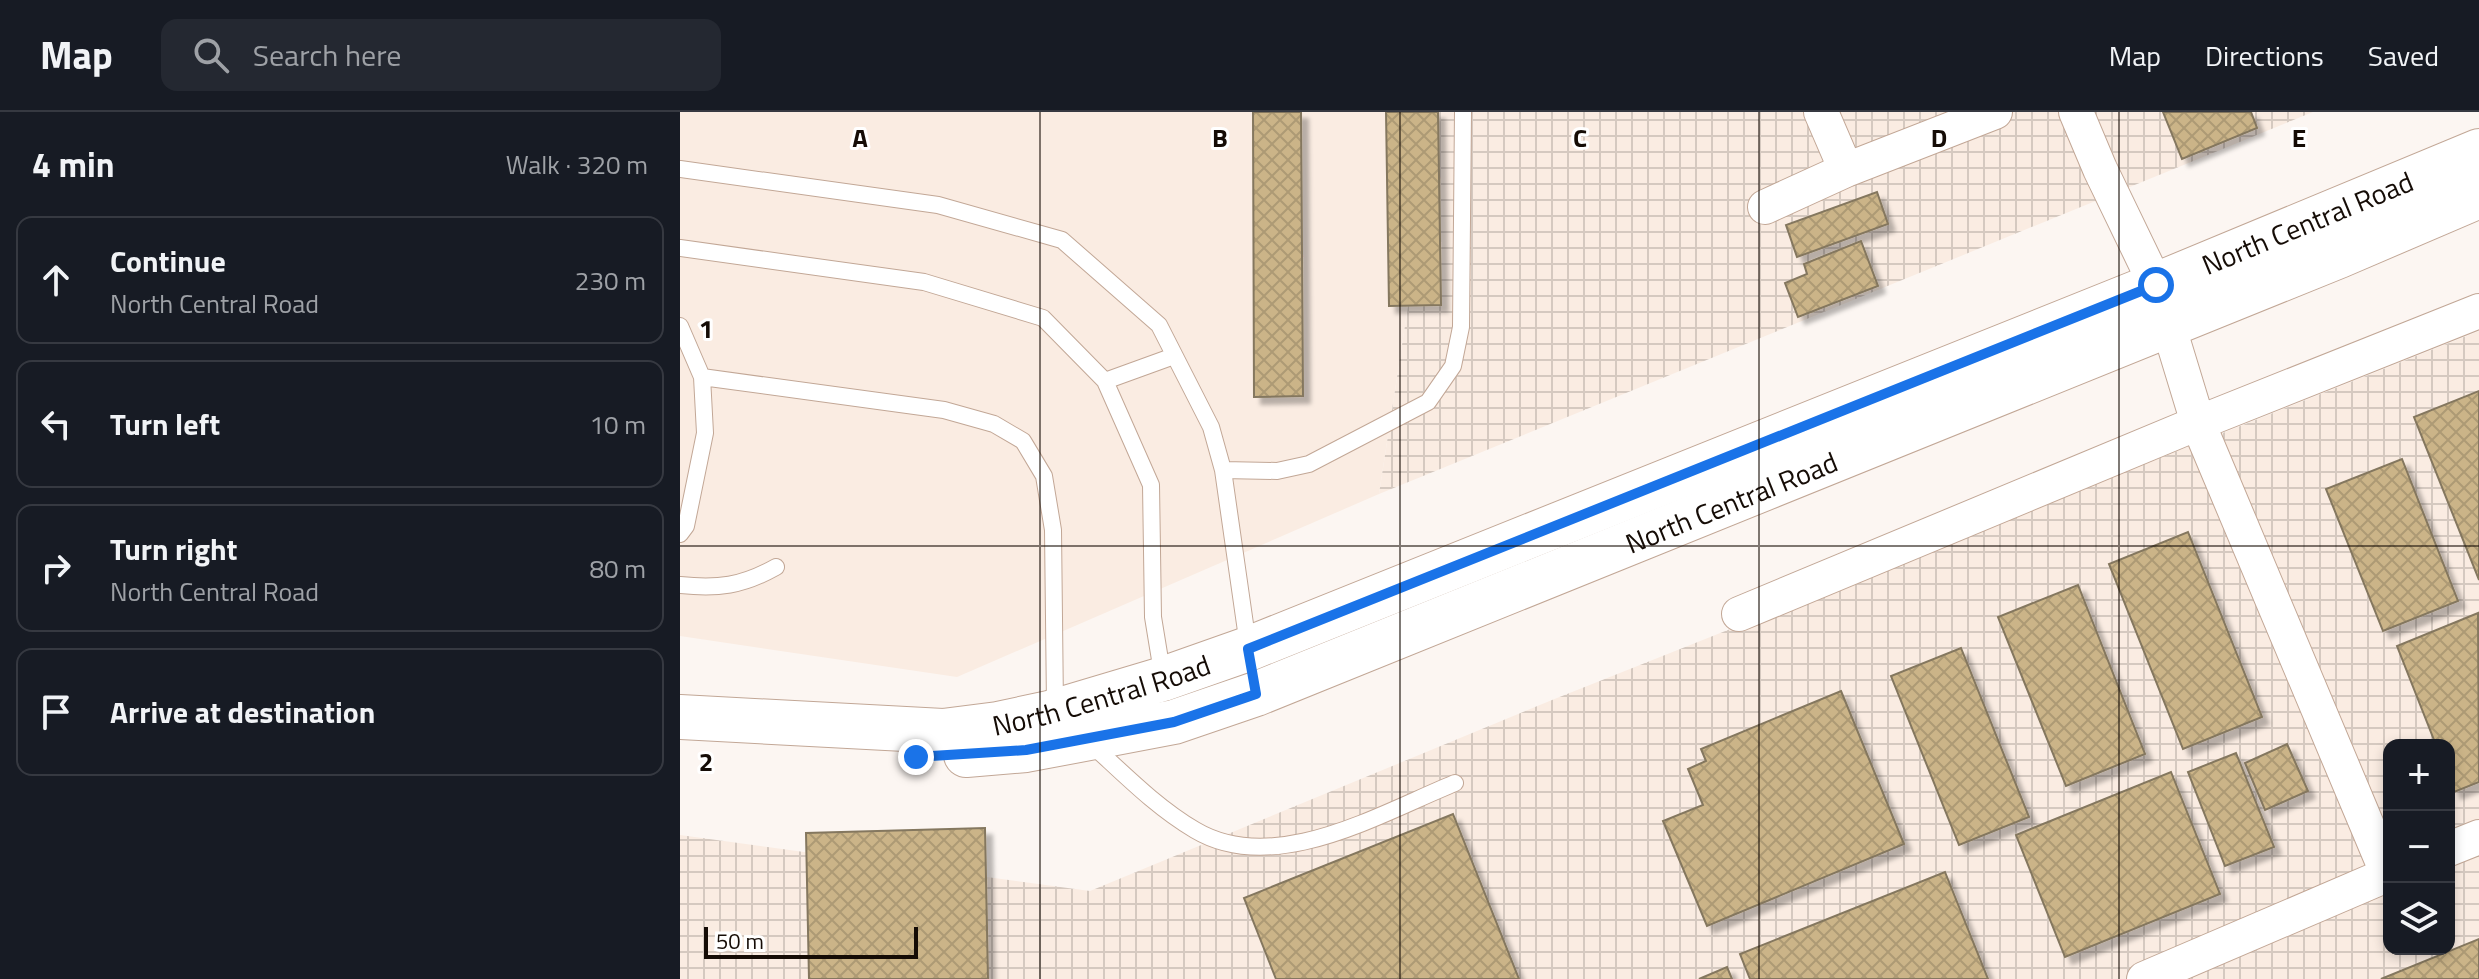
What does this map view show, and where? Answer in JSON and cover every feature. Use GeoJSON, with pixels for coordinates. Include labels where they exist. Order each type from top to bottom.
{"type":"FeatureCollection","features":[{"type":"Feature","properties":{"kind":"main road","name":"North Central Road"},"geometry":{"type":"LineString","coordinates":[[680,717],[943,731],[998,724],[1070,724],[1168,700],[1252,671],[1413,632],[2162,304],[2479,151]]}},
{"type":"Feature","properties":{"kind":"main road","name":"North Central Road"},"geometry":{"type":"LineString","coordinates":[[2162,304],[2479,196]]}},
{"type":"Feature","properties":{"kind":"main road","name":"North Central Road"},"geometry":{"type":"LineString","coordinates":[[680,747],[941,756],[1026,750],[1070,724]]}},
{"type":"Feature","properties":{"kind":"street"},"geometry":{"type":"LineString","coordinates":[[1821,112],[1846,170]]}},
{"type":"Feature","properties":{"kind":"street"},"geometry":{"type":"LineString","coordinates":[[1765,207],[1846,170],[1995,112]]}},
{"type":"Feature","properties":{"kind":"street"},"geometry":{"type":"LineString","coordinates":[[2076,112],[2162,304],[2198,423],[2383,860]]}},
{"type":"Feature","properties":{"kind":"street"},"geometry":{"type":"LineString","coordinates":[[1739,614],[2198,423],[2479,311]]}},
{"type":"Feature","properties":{"kind":"street"},"geometry":{"type":"LineString","coordinates":[[2455,847],[2479,837]]}},
{"type":"Feature","properties":{"kind":"street"},"geometry":{"type":"LineString","coordinates":[[2144,979],[2383,877]]}},
{"type":"Feature","properties":{"kind":"lane"},"geometry":{"type":"LineString","coordinates":[[1223,470],[1277,471],[1309,464],[1428,402],[1453,366],[1461,327],[1463,112]]}},
{"type":"Feature","properties":{"kind":"lane"},"geometry":{"type":"LineString","coordinates":[[680,169],[938,205],[1062,240],[1159,325],[1211,427],[1223,470],[1252,671]]}},
{"type":"Feature","properties":{"kind":"lane"},"geometry":{"type":"LineString","coordinates":[[680,248],[924,282],[1043,318],[1105,381],[1151,485],[1153,617],[1168,700]]}},
{"type":"Feature","properties":{"kind":"lane"},"geometry":{"type":"LineString","coordinates":[[680,326],[702,377],[705,433],[686,526],[680,534]]}},
{"type":"Feature","properties":{"kind":"lane"},"geometry":{"type":"LineString","coordinates":[[1105,381],[1174,356]]}},
{"type":"Feature","properties":{"kind":"lane"},"geometry":{"type":"LineString","coordinates":[[702,377],[944,410],[994,424],[1023,441],[1044,476],[1053,530],[1070,724],[1163,808],[1196,831],[1219,841],[1245,846],[1283,847],[1314,841],[1455,783]]}},
{"type":"Feature","properties":{"kind":"lane"},"geometry":{"type":"LineString","coordinates":[[680,585],[708,588],[749,582],[776,567]]}},
{"type":"Feature","properties":{"kind":"shaded area"},"geometry":{"type":"Polygon","coordinates":[[[680,112],[1438,112],[1379,494],[957,677],[680,636],[680,112]]]}},
{"type":"Feature","properties":{"kind":"shaded area"},"geometry":{"type":"Polygon","coordinates":[[[1438,112],[2313,112],[1379,494],[1438,112]]]}},
{"type":"Feature","properties":{"kind":"shaded area"},"geometry":{"type":"Polygon","coordinates":[[[2479,331],[2479,979],[680,979],[680,835],[1090,891],[1552,700],[2479,331]]]}},
{"type":"Feature","properties":{"kind":"building"},"geometry":{"type":"Polygon","coordinates":[[[1253,112],[1301,112],[1303,396],[1254,397],[1253,112]]]}},
{"type":"Feature","properties":{"kind":"building"},"geometry":{"type":"Polygon","coordinates":[[[1386,112],[1438,112],[1441,305],[1389,306],[1386,112]]]}},
{"type":"Feature","properties":{"kind":"building"},"geometry":{"type":"Polygon","coordinates":[[[2163,112],[2251,112],[2257,128],[2182,159],[2163,112]]]}},
{"type":"Feature","properties":{"kind":"building"},"geometry":{"type":"Polygon","coordinates":[[[1877,192],[1888,224],[1797,257],[1786,225],[1877,192]]]}},
{"type":"Feature","properties":{"kind":"building"},"geometry":{"type":"Polygon","coordinates":[[[1861,241],[1878,286],[1798,317],[1785,283],[1807,274],[1804,264],[1861,241]]]}},
{"type":"Feature","properties":{"kind":"building"},"geometry":{"type":"Polygon","coordinates":[[[2479,391],[2479,580],[2414,417],[2479,391]]]}},
{"type":"Feature","properties":{"kind":"building"},"geometry":{"type":"Polygon","coordinates":[[[2402,459],[2458,601],[2383,631],[2326,489],[2402,459]]]}},
{"type":"Feature","properties":{"kind":"building"},"geometry":{"type":"Polygon","coordinates":[[[2188,532],[2262,717],[2183,749],[2109,564],[2188,532]]]}},
{"type":"Feature","properties":{"kind":"building"},"geometry":{"type":"Polygon","coordinates":[[[2078,585],[2145,754],[2066,786],[1998,617],[2078,585]]]}},
{"type":"Feature","properties":{"kind":"building"},"geometry":{"type":"Polygon","coordinates":[[[2478,613],[2479,782],[2455,792],[2455,739],[2434,739],[2397,646],[2478,613]]]}},
{"type":"Feature","properties":{"kind":"building"},"geometry":{"type":"Polygon","coordinates":[[[1961,648],[2029,817],[1959,845],[1891,676],[1961,648]]]}},
{"type":"Feature","properties":{"kind":"building"},"geometry":{"type":"Polygon","coordinates":[[[1841,691],[1904,844],[1707,926],[1663,821],[1703,805],[1688,769],[1706,761],[1701,749],[1841,691]]]}},
{"type":"Feature","properties":{"kind":"building"},"geometry":{"type":"Polygon","coordinates":[[[2287,744],[2308,791],[2265,810],[2245,763],[2287,744]]]}},
{"type":"Feature","properties":{"kind":"building"},"geometry":{"type":"Polygon","coordinates":[[[2236,753],[2274,847],[2225,866],[2188,772],[2236,753]]]}},
{"type":"Feature","properties":{"kind":"building"},"geometry":{"type":"Polygon","coordinates":[[[2171,772],[2220,894],[2065,957],[2016,835],[2171,772]]]}},
{"type":"Feature","properties":{"kind":"building"},"geometry":{"type":"Polygon","coordinates":[[[1453,814],[1519,979],[1276,979],[1244,898],[1453,814]]]}},
{"type":"Feature","properties":{"kind":"building"},"geometry":{"type":"Polygon","coordinates":[[[985,828],[988,979],[809,979],[806,833],[985,828]]]}},
{"type":"Feature","properties":{"kind":"building"},"geometry":{"type":"Polygon","coordinates":[[[1945,872],[1988,979],[1750,979],[1740,954],[1945,872]]]}},
{"type":"Feature","properties":{"kind":"building"},"geometry":{"type":"Polygon","coordinates":[[[2479,939],[2479,979],[2381,979],[2440,955],[2455,955],[2455,949],[2479,939]]]}},
{"type":"Feature","properties":{"kind":"building"},"geometry":{"type":"Polygon","coordinates":[[[1727,967],[1732,979],[1699,979],[1727,967]]]}},
{"type":"Feature","properties":{"kind":"route"},"geometry":{"type":"LineString","coordinates":[[916,757],[1026,750],[1060,744],[1174,722],[1256,694],[1248,649],[2156,285]]}}]}
